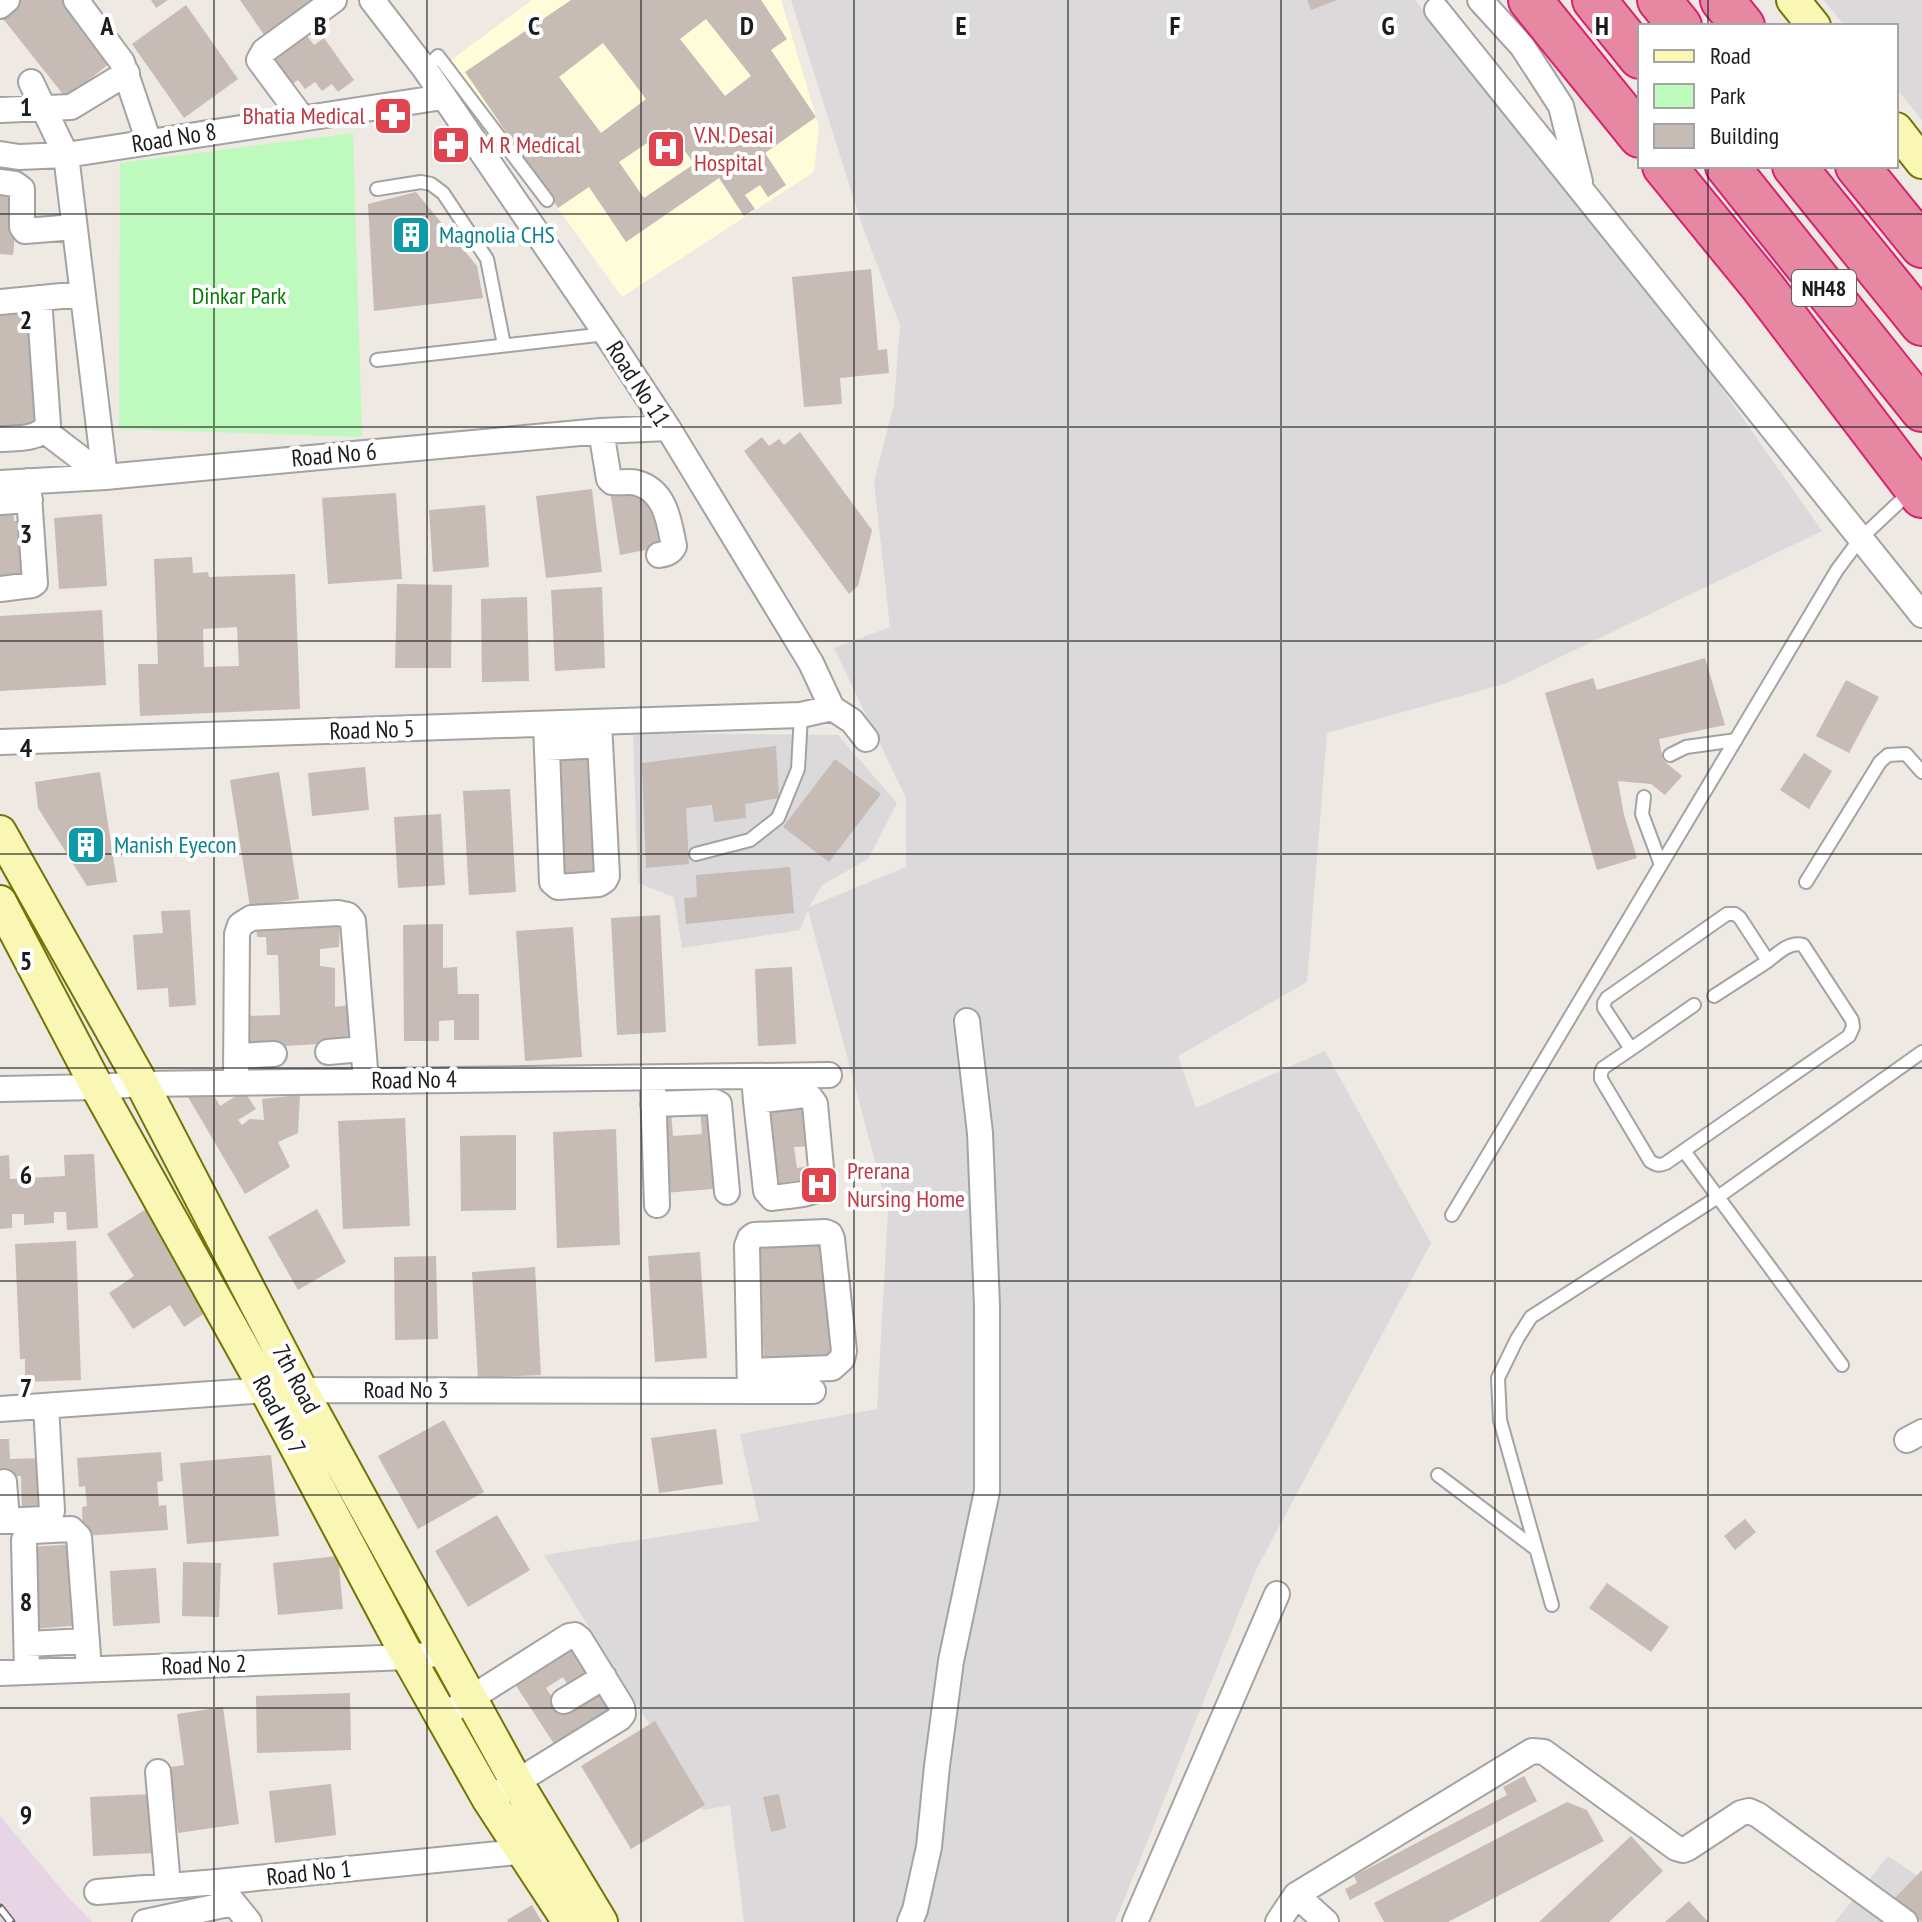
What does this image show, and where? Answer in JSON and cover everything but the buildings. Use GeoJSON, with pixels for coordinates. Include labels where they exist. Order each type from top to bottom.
{"type":"FeatureCollection","features":[{"type":"Feature","properties":{"kind":"highway"},"geometry":{"type":"LineString","coordinates":[[1530,0],[1638,134]]}},
{"type":"Feature","properties":{"kind":"highway"},"geometry":{"type":"LineString","coordinates":[[1550,0],[1638,109]]}},
{"type":"Feature","properties":{"kind":"highway"},"geometry":{"type":"LineString","coordinates":[[1594,0],[1638,55]]}},
{"type":"Feature","properties":{"kind":"highway"},"geometry":{"type":"LineString","coordinates":[[1659,0],[1678,24]]}},
{"type":"Feature","properties":{"kind":"highway"},"geometry":{"type":"LineString","coordinates":[[1722,0],[1741,24]]}},
{"type":"Feature","properties":{"kind":"highway"},"geometry":{"type":"LineString","coordinates":[[1666,168],[1920,480]]}},
{"type":"Feature","properties":{"kind":"highway"},"geometry":{"type":"LineString","coordinates":[[1686,168],[1920,480]]}},
{"type":"Feature","properties":{"kind":"highway","name":"NH48"},"geometry":{"type":"LineString","coordinates":[[1729,168],[1922,410]]}},
{"type":"Feature","properties":{"kind":"highway","name":"NH48"},"geometry":{"type":"LineString","coordinates":[[1796,168],[1922,324]]}},
{"type":"Feature","properties":{"kind":"highway"},"geometry":{"type":"LineString","coordinates":[[1859,168],[1922,246]]}},
{"type":"Feature","properties":{"kind":"street"},"geometry":{"type":"LineString","coordinates":[[0,6],[7,0]]}},
{"type":"Feature","properties":{"kind":"street"},"geometry":{"type":"LineString","coordinates":[[76,0],[116,53],[127,73],[149,142]]}},
{"type":"Feature","properties":{"kind":"street"},"geometry":{"type":"LineString","coordinates":[[302,118],[259,60],[264,51],[334,0]]}},
{"type":"Feature","properties":{"kind":"street","name":"Road No 11"},"geometry":{"type":"LineString","coordinates":[[372,0],[425,69],[668,428],[811,663],[832,708]]}},
{"type":"Feature","properties":{"kind":"street"},"geometry":{"type":"LineString","coordinates":[[1480,0],[1522,46],[1561,106],[1582,192]]}},
{"type":"Feature","properties":{"kind":"street"},"geometry":{"type":"LineString","coordinates":[[1793,0],[1812,24]]}},
{"type":"Feature","properties":{"kind":"street"},"geometry":{"type":"LineString","coordinates":[[1437,10],[1922,615]]}},
{"type":"Feature","properties":{"kind":"street"},"geometry":{"type":"LineString","coordinates":[[0,110],[63,108],[78,104],[127,73]]}},
{"type":"Feature","properties":{"kind":"street"},"geometry":{"type":"LineString","coordinates":[[31,82],[66,155],[105,477]]}},
{"type":"Feature","properties":{"kind":"street","name":"Road No 8"},"geometry":{"type":"LineString","coordinates":[[0,154],[19,157],[66,155],[443,97]]}},
{"type":"Feature","properties":{"kind":"street"},"geometry":{"type":"LineString","coordinates":[[1898,132],[1922,162]]}},
{"type":"Feature","properties":{"kind":"street"},"geometry":{"type":"LineString","coordinates":[[0,182],[15,184],[22,189],[22,227],[25,231],[74,227]]}},
{"type":"Feature","properties":{"kind":"street"},"geometry":{"type":"LineString","coordinates":[[0,302],[82,294]]}},
{"type":"Feature","properties":{"kind":"street"},"geometry":{"type":"LineString","coordinates":[[0,439],[39,435],[48,425],[39,298]]}},
{"type":"Feature","properties":{"kind":"street","name":"Road No 6"},"geometry":{"type":"LineString","coordinates":[[0,483],[29,490],[105,477],[601,431],[668,428]]}},
{"type":"Feature","properties":{"kind":"street"},"geometry":{"type":"LineString","coordinates":[[45,431],[105,477]]}},
{"type":"Feature","properties":{"kind":"street"},"geometry":{"type":"LineString","coordinates":[[601,431],[609,479],[617,483],[637,483],[652,491],[667,512],[674,546],[668,553],[659,555]]}},
{"type":"Feature","properties":{"kind":"street"},"geometry":{"type":"LineString","coordinates":[[0,502],[29,490],[35,583],[0,589]]}},
{"type":"Feature","properties":{"kind":"street"},"geometry":{"type":"LineString","coordinates":[[801,715],[832,708],[852,721],[866,739]]}},
{"type":"Feature","properties":{"kind":"street","name":"Road No 5"},"geometry":{"type":"LineString","coordinates":[[0,742],[547,736],[599,734],[744,717],[801,715]]}},
{"type":"Feature","properties":{"kind":"street"},"geometry":{"type":"LineString","coordinates":[[547,736],[552,882],[558,887],[599,884],[607,876],[599,734]]}},
{"type":"Feature","properties":{"kind":"street","name":"7th Road"},"geometry":{"type":"LineString","coordinates":[[0,832],[142,1084],[301,1390],[517,1783],[601,1922]]}},
{"type":"Feature","properties":{"kind":"street","name":"Road No 7"},"geometry":{"type":"LineString","coordinates":[[0,902],[97,1087],[266,1390],[408,1657],[489,1800],[569,1922]]}},
{"type":"Feature","properties":{"kind":"street"},"geometry":{"type":"LineString","coordinates":[[236,1082],[237,934],[240,925],[251,918],[338,913],[348,915],[353,921],[366,1081]]}},
{"type":"Feature","properties":{"kind":"street"},"geometry":{"type":"LineString","coordinates":[[910,1922],[929,1847],[951,1661],[987,1491],[986,1274],[980,1133],[967,1021]]}},
{"type":"Feature","properties":{"kind":"street"},"geometry":{"type":"LineString","coordinates":[[328,1052],[363,1049]]}},
{"type":"Feature","properties":{"kind":"street"},"geometry":{"type":"LineString","coordinates":[[236,1056],[274,1054]]}},
{"type":"Feature","properties":{"kind":"street","name":"Road No 4"},"geometry":{"type":"LineString","coordinates":[[0,1089],[236,1082],[829,1075]]}},
{"type":"Feature","properties":{"kind":"street"},"geometry":{"type":"LineString","coordinates":[[754,1076],[756,1101]]}},
{"type":"Feature","properties":{"kind":"street"},"geometry":{"type":"LineString","coordinates":[[652,1077],[657,1205]]}},
{"type":"Feature","properties":{"kind":"street"},"geometry":{"type":"LineString","coordinates":[[653,1104],[687,1112],[715,1102],[719,1104],[727,1192]]}},
{"type":"Feature","properties":{"kind":"street"},"geometry":{"type":"LineString","coordinates":[[830,1234],[844,1351],[842,1359],[832,1368],[750,1381],[747,1246],[750,1238],[754,1235],[830,1234]]}},
{"type":"Feature","properties":{"kind":"street","name":"Road No 3"},"geometry":{"type":"LineString","coordinates":[[0,1405],[46,1406],[266,1390],[750,1381],[813,1391]]}},
{"type":"Feature","properties":{"kind":"street"},"geometry":{"type":"LineString","coordinates":[[4,1482],[3,1520],[45,1519],[50,1515],[46,1406]]}},
{"type":"Feature","properties":{"kind":"street"},"geometry":{"type":"LineString","coordinates":[[27,1672],[24,1540],[33,1531],[46,1530],[71,1529],[79,1537],[89,1669]]}},
{"type":"Feature","properties":{"kind":"street"},"geometry":{"type":"LineString","coordinates":[[1135,1922],[1277,1594]]}},
{"type":"Feature","properties":{"kind":"street"},"geometry":{"type":"LineString","coordinates":[[441,1716],[575,1635],[622,1707],[620,1718],[489,1800]]}},
{"type":"Feature","properties":{"kind":"street"},"geometry":{"type":"LineString","coordinates":[[27,1644],[87,1641]]}},
{"type":"Feature","properties":{"kind":"street","name":"Road No 2"},"geometry":{"type":"LineString","coordinates":[[0,1673],[446,1653]]}},
{"type":"Feature","properties":{"kind":"street"},"geometry":{"type":"LineString","coordinates":[[564,1701],[604,1677]]}},
{"type":"Feature","properties":{"kind":"street"},"geometry":{"type":"LineString","coordinates":[[1278,1922],[1296,1895],[1532,1751],[1544,1752],[1683,1850],[1741,1813],[1749,1811],[1758,1815],[1905,1922]]}},
{"type":"Feature","properties":{"kind":"street"},"geometry":{"type":"LineString","coordinates":[[158,1772],[168,1885]]}},
{"type":"Feature","properties":{"kind":"street","name":"Road No 1"},"geometry":{"type":"LineString","coordinates":[[97,1892],[555,1849]]}},
{"type":"Feature","properties":{"kind":"street"},"geometry":{"type":"LineString","coordinates":[[217,1882],[249,1922]]}},
{"type":"Feature","properties":{"kind":"street"},"geometry":{"type":"LineString","coordinates":[[127,1889],[148,1921],[233,1903]]}},
{"type":"Feature","properties":{"kind":"street"},"geometry":{"type":"LineString","coordinates":[[1296,1895],[1326,1922]]}},
{"type":"Feature","properties":{"kind":"lane"},"geometry":{"type":"LineString","coordinates":[[425,69],[438,56],[547,200]]}},
{"type":"Feature","properties":{"kind":"lane"},"geometry":{"type":"LineString","coordinates":[[377,189],[421,182],[431,184],[443,193],[487,259],[504,345]]}},
{"type":"Feature","properties":{"kind":"lane"},"geometry":{"type":"LineString","coordinates":[[377,360],[606,334]]}},
{"type":"Feature","properties":{"kind":"lane"},"geometry":{"type":"LineString","coordinates":[[1452,1215],[1837,570],[1860,539],[1920,480]]}},
{"type":"Feature","properties":{"kind":"lane"},"geometry":{"type":"LineString","coordinates":[[696,854],[750,840],[778,818],[798,769],[801,715]]}},
{"type":"Feature","properties":{"kind":"lane"},"geometry":{"type":"LineString","coordinates":[[1670,755],[1686,747],[1736,740]]}},
{"type":"Feature","properties":{"kind":"lane"},"geometry":{"type":"LineString","coordinates":[[1806,882],[1880,762],[1888,755],[1906,754],[1922,772]]}},
{"type":"Feature","properties":{"kind":"lane"},"geometry":{"type":"LineString","coordinates":[[1644,797],[1642,814],[1661,865]]}},
{"type":"Feature","properties":{"kind":"lane"},"geometry":{"type":"LineString","coordinates":[[1631,1049],[1604,1008],[1607,998],[1727,914],[1740,918],[1768,961]]}},
{"type":"Feature","properties":{"kind":"lane"},"geometry":{"type":"LineString","coordinates":[[1694,1005],[1603,1068],[1601,1073],[1601,1079],[1650,1161],[1659,1166],[1849,1036],[1853,1027],[1852,1020],[1803,945],[1796,943],[1714,996]]}},
{"type":"Feature","properties":{"kind":"lane"},"geometry":{"type":"LineString","coordinates":[[1552,1605],[1500,1420],[1498,1378],[1531,1317],[1718,1197],[1922,1052]]}},
{"type":"Feature","properties":{"kind":"lane"},"geometry":{"type":"LineString","coordinates":[[1684,1151],[1842,1365]]}},
{"type":"Feature","properties":{"kind":"lane"},"geometry":{"type":"LineString","coordinates":[[1438,1475],[1536,1549]]}},
{"type":"Feature","properties":{"kind":"shaded area","name":"V.N. Desai Hospital"},"geometry":{"type":"Polygon","coordinates":[[[532,0],[781,0],[819,127],[814,172],[622,297],[451,60],[532,0]]]}},
{"type":"Feature","properties":{"kind":"shaded area"},"geometry":{"type":"Polygon","coordinates":[[[791,0],[1415,0],[1650,286],[1822,531],[1504,684],[1327,733],[1307,982],[1178,1056],[1196,1108],[1325,1051],[1431,1243],[1257,1568],[1115,1922],[744,1922],[730,1805],[703,1810],[544,1555],[759,1521],[740,1434],[877,1409],[888,1210],[808,910],[800,930],[682,948],[674,897],[638,883],[633,733],[838,735],[897,803],[868,859],[822,885],[809,907],[906,867],[906,798],[834,648],[890,627],[874,481],[894,405],[900,325],[862,225],[791,0]]]}},
{"type":"Feature","properties":{"kind":"shaded area"},"geometry":{"type":"Polygon","coordinates":[[[1823,0],[1922,0],[1922,120],[1898,90],[1898,24],[1843,24],[1823,0]]]}},
{"type":"Feature","properties":{"kind":"shaded area"},"geometry":{"type":"Polygon","coordinates":[[[0,1816],[67,1896],[92,1922],[0,1922],[0,1816]]]}},
{"type":"Feature","properties":{"kind":"shaded area"},"geometry":{"type":"Polygon","coordinates":[[[1888,1856],[1922,1879],[1922,1922],[1835,1922],[1888,1856]]]}},
{"type":"Feature","properties":{"kind":"green space","name":"Dinkar Park"},"geometry":{"type":"Polygon","coordinates":[[[353,133],[362,437],[119,429],[120,163],[353,133]]]}},
{"type":"Feature","properties":{"kind":"railway"},"geometry":{"type":"LineString","coordinates":[[0,1908],[11,1922]]}},
{"type":"Feature","properties":{"kind":"place","name":"Bhatia Medical"},"geometry":{"type":"Point","coordinates":[393,116]}},
{"type":"Feature","properties":{"kind":"place","name":"M R Medical"},"geometry":{"type":"Point","coordinates":[451,145]}},
{"type":"Feature","properties":{"kind":"place","name":"V.N. Desai Hospital"},"geometry":{"type":"Point","coordinates":[666,149]}},
{"type":"Feature","properties":{"kind":"place","name":"Magnolia CHS"},"geometry":{"type":"Point","coordinates":[411,235]}},
{"type":"Feature","properties":{"kind":"place","name":"Manish Eyecon"},"geometry":{"type":"Point","coordinates":[86,845]}},
{"type":"Feature","properties":{"kind":"place","name":"Prerana Nursing Home"},"geometry":{"type":"Point","coordinates":[819,1185]}}]}
